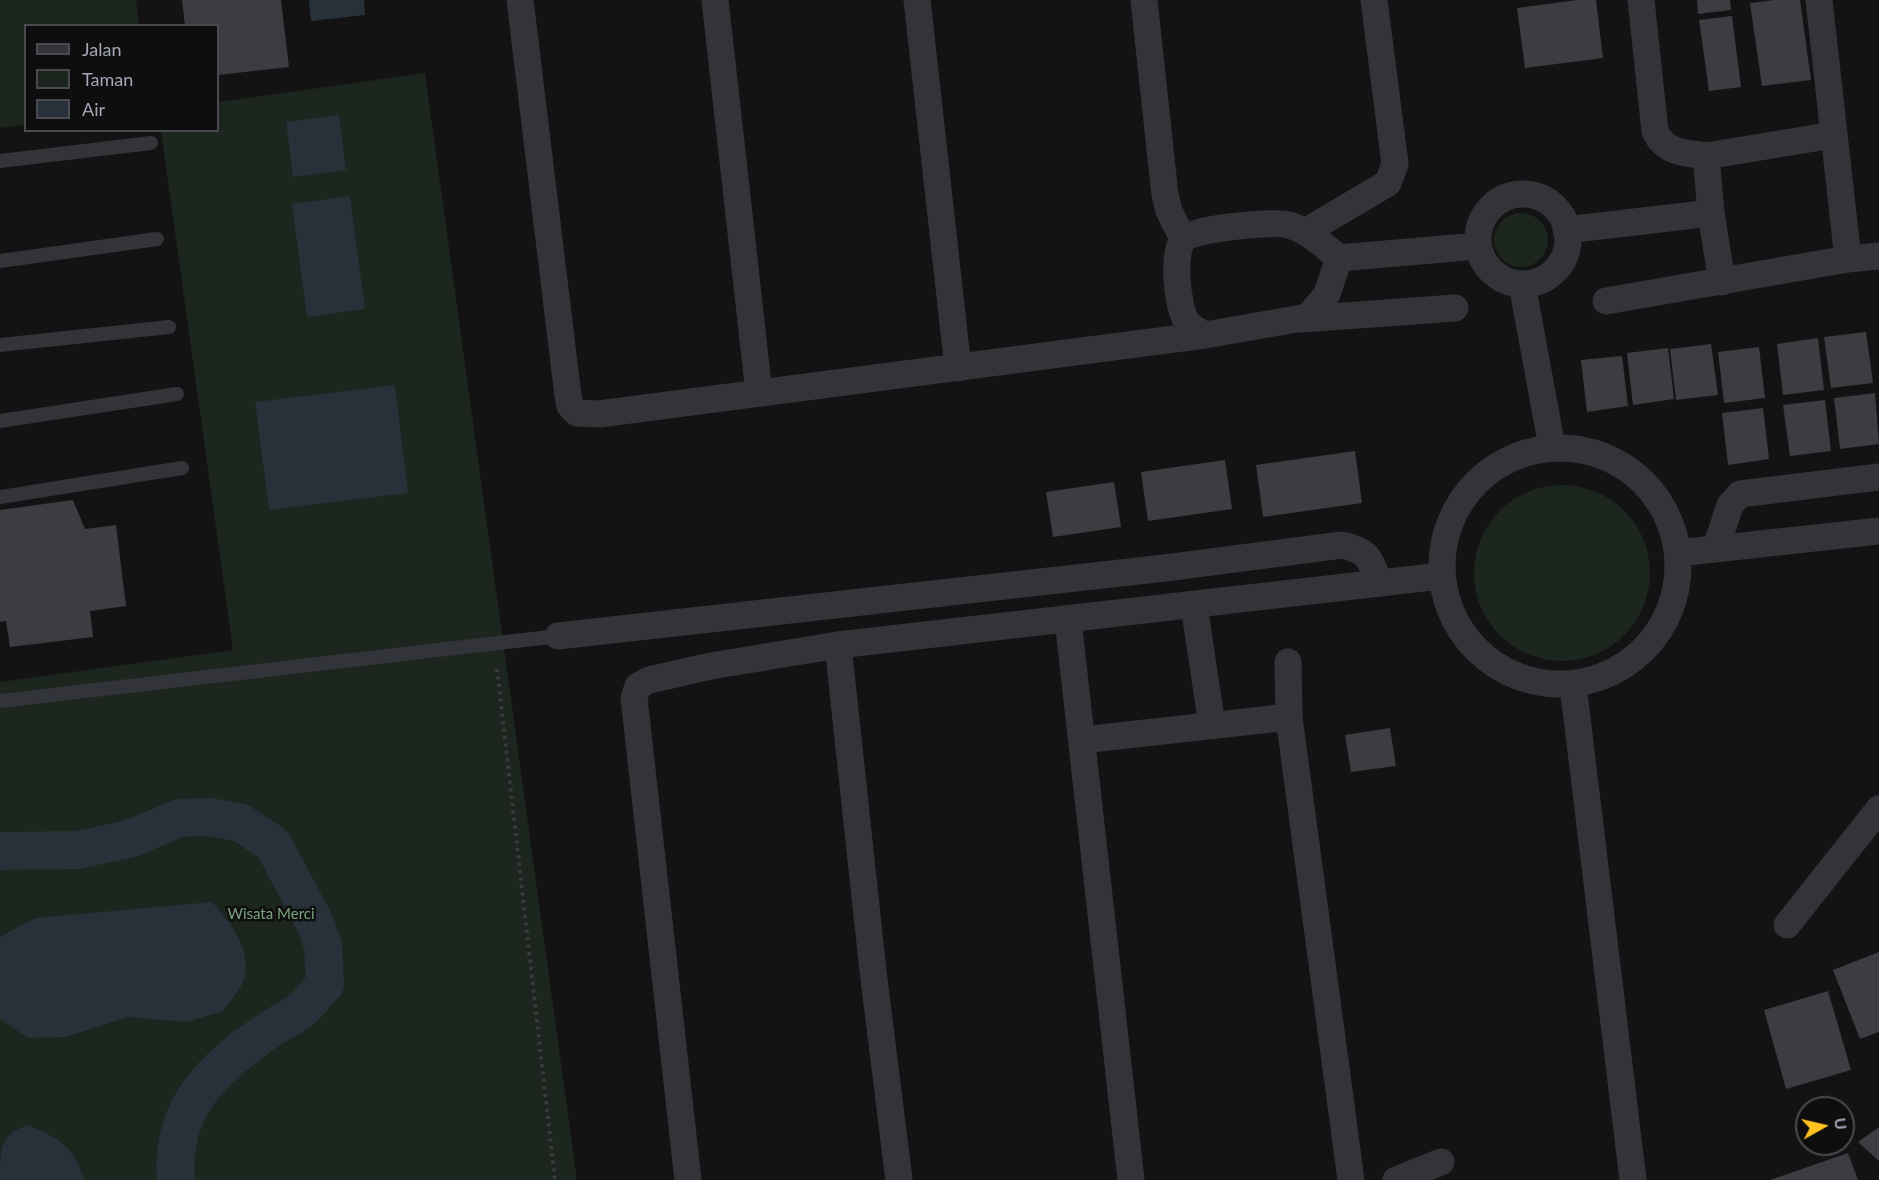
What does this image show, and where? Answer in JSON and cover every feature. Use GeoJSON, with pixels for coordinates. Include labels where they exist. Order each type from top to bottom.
{"type":"FeatureCollection","features":[{"type":"Feature","properties":{"kind":"street"},"geometry":{"type":"LineString","coordinates":[[520,0],[570,406],[577,413],[599,414],[958,368],[1205,335],[1302,319],[1455,308]]}},
{"type":"Feature","properties":{"kind":"street"},"geometry":{"type":"LineString","coordinates":[[715,0],[759,393]]}},
{"type":"Feature","properties":{"kind":"street"},"geometry":{"type":"LineString","coordinates":[[916,0],[958,368]]}},
{"type":"Feature","properties":{"kind":"street"},"geometry":{"type":"LineString","coordinates":[[1143,0],[1165,195],[1169,211],[1183,239]]}},
{"type":"Feature","properties":{"kind":"street"},"geometry":{"type":"LineString","coordinates":[[1305,232],[1388,183],[1395,164],[1374,0]]}},
{"type":"Feature","properties":{"kind":"street"},"geometry":{"type":"LineString","coordinates":[[1641,0],[1655,131],[1658,140],[1675,151],[1706,156],[1833,135]]}},
{"type":"Feature","properties":{"kind":"street"},"geometry":{"type":"LineString","coordinates":[[1819,0],[1848,259]]}},
{"type":"Feature","properties":{"kind":"street"},"geometry":{"type":"LineString","coordinates":[[1706,156],[1711,213],[1722,282]]}},
{"type":"Feature","properties":{"kind":"street"},"geometry":{"type":"LineString","coordinates":[[1514,195],[1541,198],[1553,206],[1566,230],[1564,256],[1557,268],[1548,277],[1522,284],[1507,282],[1494,273],[1484,261],[1479,246],[1480,226],[1490,208],[1514,195]]}},
{"type":"Feature","properties":{"kind":"street"},"geometry":{"type":"LineString","coordinates":[[1566,230],[1711,213]]}},
{"type":"Feature","properties":{"kind":"street"},"geometry":{"type":"LineString","coordinates":[[1205,335],[1185,320],[1180,298],[1177,259],[1178,247],[1183,239],[1198,233],[1264,225],[1289,225],[1305,232],[1340,258],[1479,246]]}},
{"type":"Feature","properties":{"kind":"street"},"geometry":{"type":"LineString","coordinates":[[1606,301],[1848,259],[1879,256]]}},
{"type":"Feature","properties":{"kind":"street"},"geometry":{"type":"LineString","coordinates":[[1302,319],[1322,303],[1340,258]]}},
{"type":"Feature","properties":{"kind":"street"},"geometry":{"type":"LineString","coordinates":[[1522,284],[1552,447]]}},
{"type":"Feature","properties":{"kind":"street"},"geometry":{"type":"LineString","coordinates":[[1552,447],[1588,450],[1610,459],[1621,464],[1649,487],[1668,517],[1678,553],[1676,590],[1664,625],[1640,654],[1610,675],[1573,685],[1542,684],[1511,675],[1484,658],[1463,636],[1448,607],[1441,576],[1444,538],[1458,503],[1483,475],[1515,455],[1552,447]]}},
{"type":"Feature","properties":{"kind":"street"},"geometry":{"type":"LineString","coordinates":[[1716,548],[1730,505],[1740,494],[1879,477]]}},
{"type":"Feature","properties":{"kind":"street"},"geometry":{"type":"LineString","coordinates":[[1678,553],[1879,531]]}},
{"type":"Feature","properties":{"kind":"street"},"geometry":{"type":"LineString","coordinates":[[558,636],[1165,568],[1342,545],[1358,549],[1369,557],[1378,582]]}},
{"type":"Feature","properties":{"kind":"street"},"geometry":{"type":"LineString","coordinates":[[688,1180],[634,698],[638,686],[649,680],[711,666],[838,645],[1441,576]]}},
{"type":"Feature","properties":{"kind":"street"},"geometry":{"type":"LineString","coordinates":[[1194,605],[1212,726]]}},
{"type":"Feature","properties":{"kind":"street"},"geometry":{"type":"LineString","coordinates":[[1068,620],[1131,1180]]}},
{"type":"Feature","properties":{"kind":"street"},"geometry":{"type":"LineString","coordinates":[[838,645],[873,971],[899,1180]]}},
{"type":"Feature","properties":{"kind":"street"},"geometry":{"type":"LineString","coordinates":[[1288,662],[1289,717],[1351,1180]]}},
{"type":"Feature","properties":{"kind":"street"},"geometry":{"type":"LineString","coordinates":[[1573,685],[1633,1180]]}},
{"type":"Feature","properties":{"kind":"street"},"geometry":{"type":"LineString","coordinates":[[1082,740],[1289,717]]}},
{"type":"Feature","properties":{"kind":"street"},"geometry":{"type":"LineString","coordinates":[[1787,925],[1879,809]]}},
{"type":"Feature","properties":{"kind":"street"},"geometry":{"type":"LineString","coordinates":[[1396,1180],[1441,1162]]}},
{"type":"Feature","properties":{"kind":"lane"},"geometry":{"type":"LineString","coordinates":[[0,161],[151,142]]}},
{"type":"Feature","properties":{"kind":"lane"},"geometry":{"type":"LineString","coordinates":[[0,261],[157,239]]}},
{"type":"Feature","properties":{"kind":"lane"},"geometry":{"type":"LineString","coordinates":[[0,345],[169,327]]}},
{"type":"Feature","properties":{"kind":"lane"},"geometry":{"type":"LineString","coordinates":[[0,421],[177,394]]}},
{"type":"Feature","properties":{"kind":"lane"},"geometry":{"type":"LineString","coordinates":[[0,496],[182,468]]}},
{"type":"Feature","properties":{"kind":"lane"},"geometry":{"type":"LineString","coordinates":[[0,701],[558,636]]}},
{"type":"Feature","properties":{"kind":"path"},"geometry":{"type":"LineString","coordinates":[[494,644],[555,1180]]}},
{"type":"Feature","properties":{"kind":"green space"},"geometry":{"type":"Polygon","coordinates":[[[0,0],[136,0],[139,24],[24,24],[24,125],[0,128],[0,0]]]}},
{"type":"Feature","properties":{"kind":"green space","name":"Wisata Merci"},"geometry":{"type":"Polygon","coordinates":[[[425,73],[577,1180],[0,1180],[0,682],[233,650],[161,132],[219,132],[219,102],[425,73]]]}},
{"type":"Feature","properties":{"kind":"green space"},"geometry":{"type":"Polygon","coordinates":[[[1521,213],[1531,215],[1540,221],[1546,230],[1548,240],[1546,250],[1540,259],[1531,265],[1521,267],[1511,265],[1502,259],[1496,250],[1494,240],[1496,230],[1502,221],[1511,215],[1521,213]]]}},
{"type":"Feature","properties":{"kind":"green space"},"geometry":{"type":"Polygon","coordinates":[[[1562,485],[1596,492],[1611,500],[1624,511],[1635,524],[1643,539],[1650,573],[1643,607],[1635,622],[1624,635],[1611,646],[1596,654],[1562,661],[1528,654],[1513,646],[1500,635],[1489,622],[1481,607],[1474,573],[1481,539],[1489,524],[1500,511],[1513,500],[1528,492],[1562,485]]]}},
{"type":"Feature","properties":{"kind":"water"},"geometry":{"type":"Polygon","coordinates":[[[309,0],[364,0],[365,15],[311,21],[309,0]]]}},
{"type":"Feature","properties":{"kind":"water"},"geometry":{"type":"Polygon","coordinates":[[[339,115],[346,170],[293,177],[286,122],[339,115]]]}},
{"type":"Feature","properties":{"kind":"water"},"geometry":{"type":"Polygon","coordinates":[[[350,196],[365,309],[307,317],[292,204],[350,196]]]}},
{"type":"Feature","properties":{"kind":"water"},"geometry":{"type":"Polygon","coordinates":[[[395,385],[408,493],[269,510],[255,402],[395,385]]]}},
{"type":"Feature","properties":{"kind":"water"},"geometry":{"type":"Polygon","coordinates":[[[212,902],[233,928],[245,957],[244,979],[238,992],[223,1011],[187,1022],[128,1017],[66,1037],[28,1038],[0,1019],[0,937],[35,918],[212,902]]]}},
{"type":"Feature","properties":{"kind":"water"},"geometry":{"type":"Polygon","coordinates":[[[28,1125],[57,1139],[64,1145],[75,1159],[84,1180],[0,1180],[1,1150],[7,1137],[28,1125]]]}},
{"type":"Feature","properties":{"kind":"building"},"geometry":{"type":"Polygon","coordinates":[[[182,0],[281,0],[289,67],[219,75],[219,24],[185,24],[182,0]]]}},
{"type":"Feature","properties":{"kind":"building"},"geometry":{"type":"Polygon","coordinates":[[[1577,0],[1596,0],[1603,58],[1525,68],[1517,8],[1577,0]]]}},
{"type":"Feature","properties":{"kind":"building"},"geometry":{"type":"Polygon","coordinates":[[[1697,0],[1730,0],[1731,10],[1698,14],[1697,0]]]}},
{"type":"Feature","properties":{"kind":"building"},"geometry":{"type":"Polygon","coordinates":[[[1800,0],[1811,80],[1762,86],[1750,3],[1800,0]]]}},
{"type":"Feature","properties":{"kind":"building"},"geometry":{"type":"Polygon","coordinates":[[[1732,16],[1741,87],[1709,91],[1699,20],[1732,16]]]}},
{"type":"Feature","properties":{"kind":"building"},"geometry":{"type":"Polygon","coordinates":[[[1866,332],[1873,383],[1831,388],[1824,337],[1866,332]]]}},
{"type":"Feature","properties":{"kind":"building"},"geometry":{"type":"Polygon","coordinates":[[[1818,338],[1824,390],[1783,395],[1777,344],[1818,338]]]}},
{"type":"Feature","properties":{"kind":"building"},"geometry":{"type":"Polygon","coordinates":[[[1711,344],[1718,395],[1676,400],[1670,349],[1711,344]]]}},
{"type":"Feature","properties":{"kind":"building"},"geometry":{"type":"Polygon","coordinates":[[[1759,347],[1765,398],[1724,403],[1718,352],[1759,347]]]}},
{"type":"Feature","properties":{"kind":"building"},"geometry":{"type":"Polygon","coordinates":[[[1668,348],[1674,399],[1633,405],[1627,353],[1668,348]]]}},
{"type":"Feature","properties":{"kind":"building"},"geometry":{"type":"Polygon","coordinates":[[[1622,356],[1628,406],[1587,412],[1581,360],[1622,356]]]}},
{"type":"Feature","properties":{"kind":"building"},"geometry":{"type":"Polygon","coordinates":[[[1875,393],[1879,444],[1840,449],[1834,398],[1875,393]]]}},
{"type":"Feature","properties":{"kind":"building"},"geometry":{"type":"Polygon","coordinates":[[[1825,400],[1831,451],[1790,456],[1783,405],[1825,400]]]}},
{"type":"Feature","properties":{"kind":"building"},"geometry":{"type":"Polygon","coordinates":[[[1763,408],[1769,459],[1728,465],[1722,413],[1763,408]]]}},
{"type":"Feature","properties":{"kind":"building"},"geometry":{"type":"Polygon","coordinates":[[[1355,451],[1362,503],[1263,517],[1256,465],[1355,451]]]}},
{"type":"Feature","properties":{"kind":"building"},"geometry":{"type":"Polygon","coordinates":[[[1225,460],[1232,509],[1148,521],[1141,472],[1225,460]]]}},
{"type":"Feature","properties":{"kind":"building"},"geometry":{"type":"Polygon","coordinates":[[[1114,482],[1121,527],[1053,537],[1046,492],[1114,482]]]}},
{"type":"Feature","properties":{"kind":"building"},"geometry":{"type":"Polygon","coordinates":[[[73,500],[85,529],[116,525],[126,606],[90,611],[93,637],[10,647],[6,621],[0,622],[0,510],[73,500]]]}},
{"type":"Feature","properties":{"kind":"building"},"geometry":{"type":"Polygon","coordinates":[[[1390,728],[1396,766],[1351,772],[1345,735],[1390,728]]]}},
{"type":"Feature","properties":{"kind":"building"},"geometry":{"type":"Polygon","coordinates":[[[1879,952],[1879,1032],[1860,1039],[1833,970],[1879,952]]]}},
{"type":"Feature","properties":{"kind":"building"},"geometry":{"type":"Polygon","coordinates":[[[1828,991],[1851,1070],[1786,1089],[1764,1010],[1828,991]]]}},
{"type":"Feature","properties":{"kind":"building"},"geometry":{"type":"Polygon","coordinates":[[[1879,1127],[1879,1161],[1858,1142],[1879,1127]]]}},
{"type":"Feature","properties":{"kind":"building"},"geometry":{"type":"Polygon","coordinates":[[[1839,1156],[1849,1156],[1858,1180],[1770,1180],[1839,1156]]]}},
{"type":"Feature","properties":{"kind":"waterway"},"geometry":{"type":"LineString","coordinates":[[0,851],[77,850],[129,839],[180,818],[210,817],[241,823],[273,844],[316,925],[323,946],[325,984],[304,1008],[230,1059],[199,1092],[188,1110],[180,1131],[176,1154],[176,1180]]}}]}
